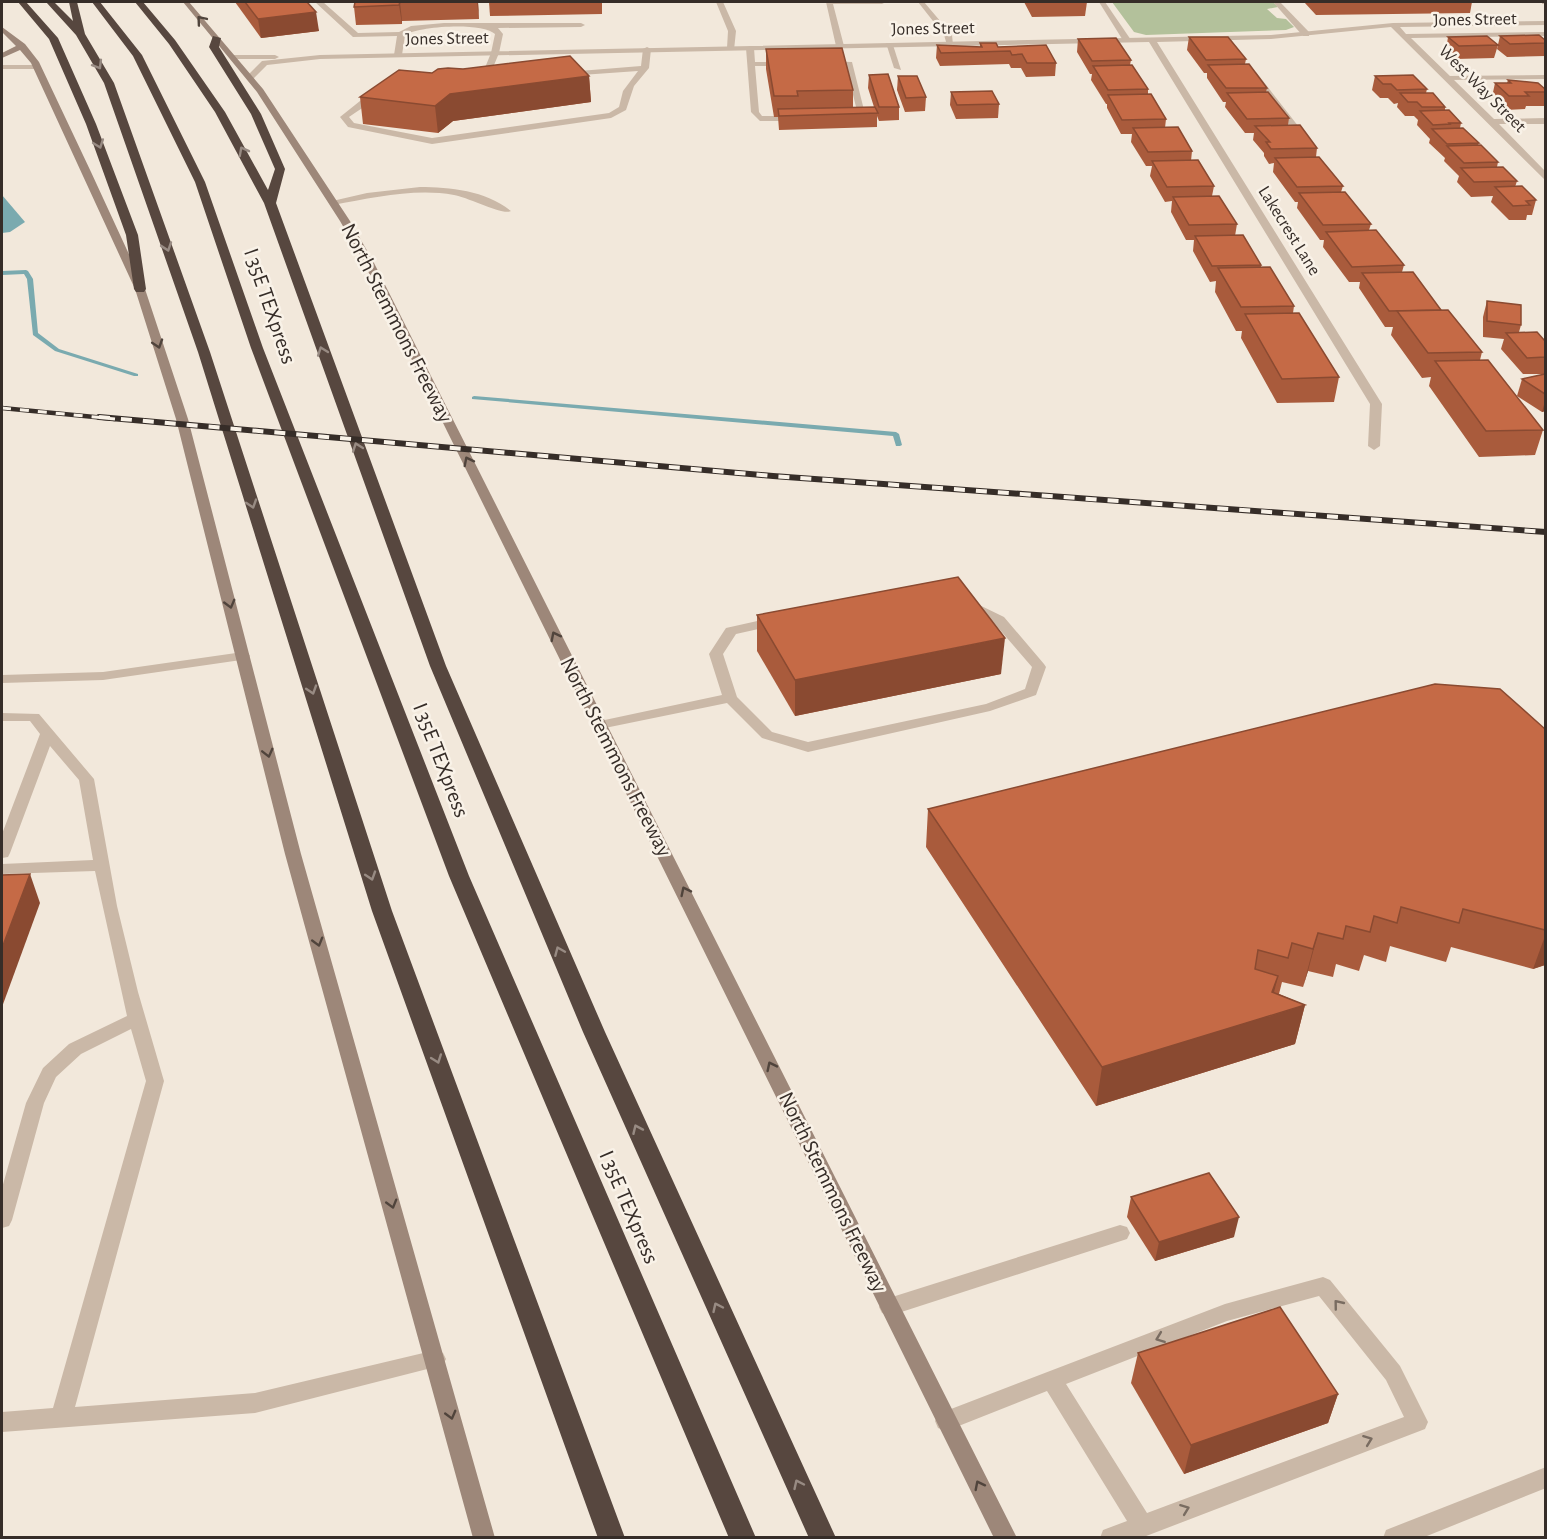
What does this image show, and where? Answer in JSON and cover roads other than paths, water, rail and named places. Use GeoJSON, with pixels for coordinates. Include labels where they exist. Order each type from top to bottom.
{"type":"FeatureCollection","features":[{"type":"Feature","properties":{"kind":"highway"},"geometry":{"type":"LineString","coordinates":[[22,2],[53,38],[91,124],[132,235],[140,289]]}},
{"type":"Feature","properties":{"kind":"highway"},"geometry":{"type":"LineString","coordinates":[[50,2],[80,34],[109,83],[204,352],[382,911],[612,1538]]}},
{"type":"Feature","properties":{"kind":"highway"},"geometry":{"type":"LineString","coordinates":[[73,2],[80,34]]}},
{"type":"Feature","properties":{"kind":"highway","name":"I 35E TEXpress"},"geometry":{"type":"LineString","coordinates":[[96,2],[137,55],[200,182],[261,359],[459,876],[743,1538]]}},
{"type":"Feature","properties":{"kind":"highway"},"geometry":{"type":"LineString","coordinates":[[139,2],[172,42],[220,112],[270,203],[438,666],[594,1032],[823,1538]]}},
{"type":"Feature","properties":{"kind":"highway"},"geometry":{"type":"LineString","coordinates":[[216,38],[214,47],[256,114],[280,169],[270,203]]}},
{"type":"Feature","properties":{"kind":"main road","name":"North Stemmons Freeway"},"geometry":{"type":"LineString","coordinates":[[186,2],[250,77],[333,202],[368,261],[680,881],[889,1307],[1006,1538]]}},
{"type":"Feature","properties":{"kind":"main road"},"geometry":{"type":"LineString","coordinates":[[2,29],[22,46],[37,67],[140,289],[182,419],[292,854],[436,1359],[484,1538]]}},
{"type":"Feature","properties":{"kind":"main road"},"geometry":{"type":"LineString","coordinates":[[2,56],[22,46]]}},
{"type":"Feature","properties":{"kind":"street"},"geometry":{"type":"LineString","coordinates":[[319,2],[356,35],[401,34],[411,28],[425,26],[581,25]]}},
{"type":"Feature","properties":{"kind":"street"},"geometry":{"type":"LineString","coordinates":[[719,2],[732,31],[731,48]]}},
{"type":"Feature","properties":{"kind":"street"},"geometry":{"type":"LineString","coordinates":[[840,46],[829,2],[882,2]]}},
{"type":"Feature","properties":{"kind":"street"},"geometry":{"type":"LineString","coordinates":[[921,2],[948,35],[950,43]]}},
{"type":"Feature","properties":{"kind":"street"},"geometry":{"type":"LineString","coordinates":[[1102,2],[1127,40]]}},
{"type":"Feature","properties":{"kind":"street"},"geometry":{"type":"LineString","coordinates":[[1276,2],[1306,34]]}},
{"type":"Feature","properties":{"kind":"street","name":"Jones Street"},"geometry":{"type":"LineString","coordinates":[[233,57],[1152,40],[1306,34],[1393,26],[1545,23]]}},
{"type":"Feature","properties":{"kind":"street"},"geometry":{"type":"LineString","coordinates":[[486,26],[496,30],[498,34],[495,53],[478,83],[493,81]]}},
{"type":"Feature","properties":{"kind":"street","name":"West Way Street"},"geometry":{"type":"LineString","coordinates":[[1393,26],[1492,122],[1545,178]]}},
{"type":"Feature","properties":{"kind":"street"},"geometry":{"type":"LineString","coordinates":[[398,55],[401,34]]}},
{"type":"Feature","properties":{"kind":"street","name":"Jones Street"},"geometry":{"type":"LineString","coordinates":[[1404,36],[1545,34]]}},
{"type":"Feature","properties":{"kind":"street"},"geometry":{"type":"LineString","coordinates":[[1226,38],[1233,47]]}},
{"type":"Feature","properties":{"kind":"street","name":"Lakecrest Lane"},"geometry":{"type":"LineString","coordinates":[[1152,40],[1376,404],[1374,446]]}},
{"type":"Feature","properties":{"kind":"street"},"geometry":{"type":"LineString","coordinates":[[890,45],[898,68]]}},
{"type":"Feature","properties":{"kind":"street"},"geometry":{"type":"LineString","coordinates":[[750,48],[755,112],[760,118],[804,119]]}},
{"type":"Feature","properties":{"kind":"street"},"geometry":{"type":"LineString","coordinates":[[389,92],[368,99],[344,117],[351,125],[432,141],[610,115],[623,108],[623,98],[632,80],[645,68],[647,49]]}},
{"type":"Feature","properties":{"kind":"street","name":"Jones Street"},"geometry":{"type":"LineString","coordinates":[[250,77],[265,63],[320,57]]}},
{"type":"Feature","properties":{"kind":"street"},"geometry":{"type":"LineString","coordinates":[[817,63],[849,64],[862,112],[851,117],[840,117]]}},
{"type":"Feature","properties":{"kind":"street"},"geometry":{"type":"LineString","coordinates":[[751,64],[795,64]]}},
{"type":"Feature","properties":{"kind":"street"},"geometry":{"type":"LineString","coordinates":[[1246,64],[1299,133]]}},
{"type":"Feature","properties":{"kind":"street"},"geometry":{"type":"LineString","coordinates":[[2,67],[37,67]]}},
{"type":"Feature","properties":{"kind":"street"},"geometry":{"type":"LineString","coordinates":[[555,75],[645,68]]}},
{"type":"Feature","properties":{"kind":"street"},"geometry":{"type":"LineString","coordinates":[[1447,78],[1545,77]]}},
{"type":"Feature","properties":{"kind":"street"},"geometry":{"type":"LineString","coordinates":[[1492,122],[1545,121]]}},
{"type":"Feature","properties":{"kind":"street"},"geometry":{"type":"LineString","coordinates":[[333,202],[406,191],[441,191],[471,195],[506,211]]}},
{"type":"Feature","properties":{"kind":"street"},"geometry":{"type":"LineString","coordinates":[[789,618],[731,631],[716,654],[730,698],[767,735],[808,747],[990,707],[1031,692],[1039,667],[999,620],[964,601],[953,600]]}},
{"type":"Feature","properties":{"kind":"street"},"geometry":{"type":"LineString","coordinates":[[2,679],[103,676],[243,656]]}},
{"type":"Feature","properties":{"kind":"street"},"geometry":{"type":"LineString","coordinates":[[600,725],[730,698]]}},
{"type":"Feature","properties":{"kind":"street"},"geometry":{"type":"LineString","coordinates":[[2,717],[34,717],[86,779],[114,928],[136,1019],[155,1081],[61,1419]]}},
{"type":"Feature","properties":{"kind":"street"},"geometry":{"type":"LineString","coordinates":[[2,853],[48,733]]}},
{"type":"Feature","properties":{"kind":"street"},"geometry":{"type":"LineString","coordinates":[[2,869],[102,865]]}},
{"type":"Feature","properties":{"kind":"street"},"geometry":{"type":"LineString","coordinates":[[2,1220],[35,1103],[49,1073],[75,1049],[136,1019]]}},
{"type":"Feature","properties":{"kind":"street"},"geometry":{"type":"LineString","coordinates":[[889,1307],[1120,1233]]}},
{"type":"Feature","properties":{"kind":"street"},"geometry":{"type":"LineString","coordinates":[[946,1421],[1225,1313],[1323,1286],[1393,1374],[1417,1422],[1111,1538]]}},
{"type":"Feature","properties":{"kind":"street"},"geometry":{"type":"LineString","coordinates":[[2,1422],[255,1403],[436,1359]]}},
{"type":"Feature","properties":{"kind":"street"},"geometry":{"type":"LineString","coordinates":[[1052,1380],[1142,1526]]}},
{"type":"Feature","properties":{"kind":"street"},"geometry":{"type":"LineString","coordinates":[[1394,1538],[1545,1477]]}},
{"type":"Feature","properties":{"kind":"water"},"geometry":{"type":"Polygon","coordinates":[[[2,195],[25,222],[10,232],[2,233],[2,195]]]}},
{"type":"Feature","properties":{"kind":"waterway"},"geometry":{"type":"LineString","coordinates":[[2,273],[26,272],[30,279],[35,334],[57,350],[136,375]]}},
{"type":"Feature","properties":{"kind":"waterway"},"geometry":{"type":"LineString","coordinates":[[474,398],[896,434],[898,445]]}},
{"type":"Feature","properties":{"kind":"railway"},"geometry":{"type":"LineString","coordinates":[[2,408],[115,419]]}},
{"type":"Feature","properties":{"kind":"railway"},"geometry":{"type":"LineString","coordinates":[[99,417],[773,476],[1546,532]]}}]}
